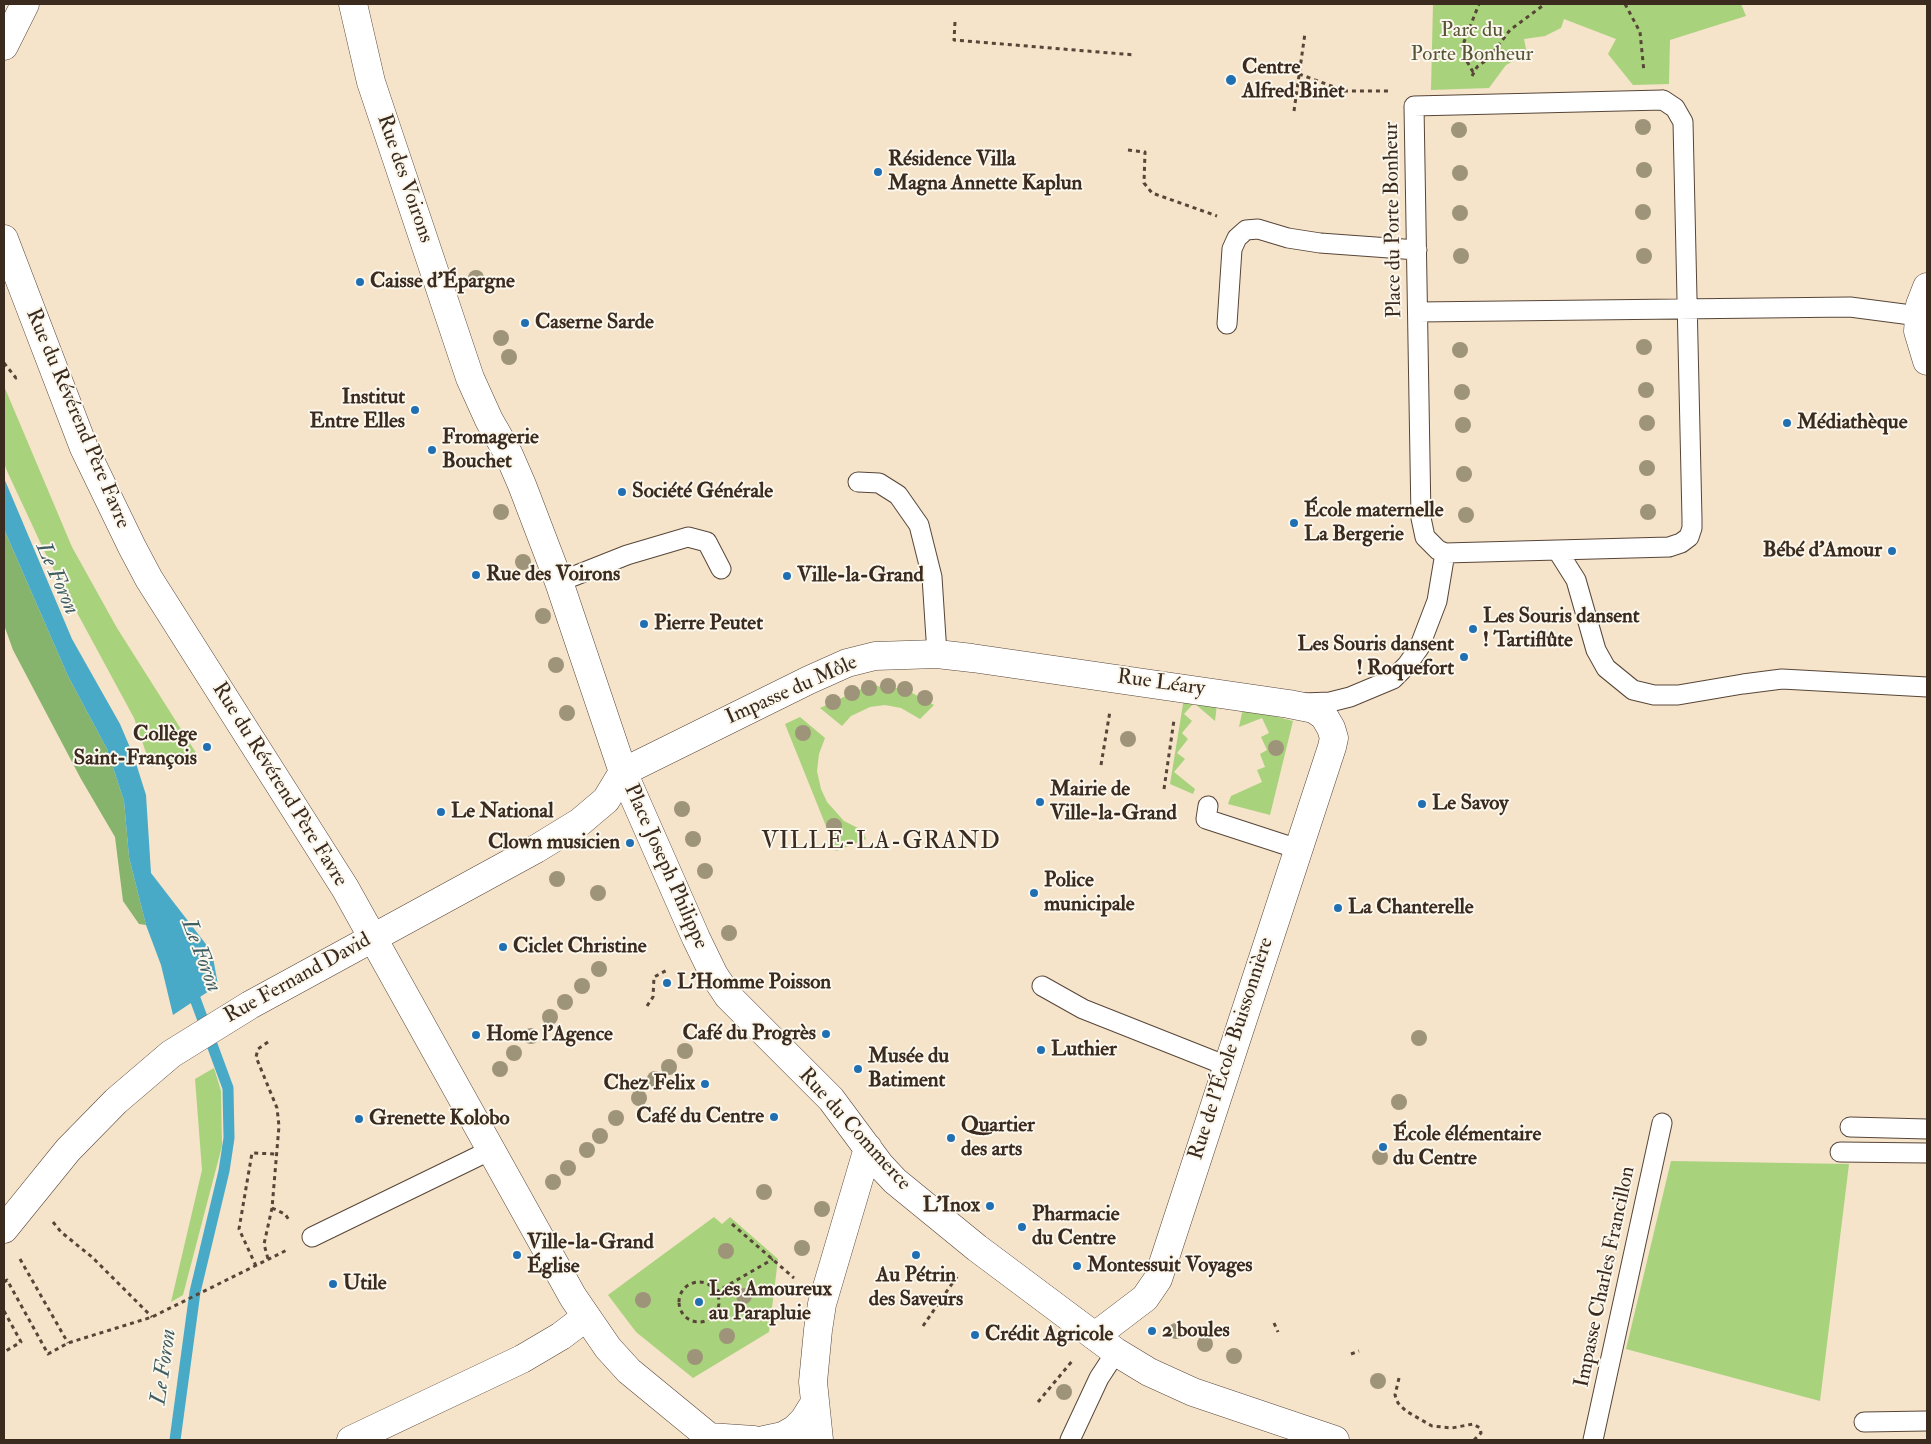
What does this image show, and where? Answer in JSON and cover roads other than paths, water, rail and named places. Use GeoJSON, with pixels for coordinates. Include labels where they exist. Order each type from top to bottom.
{"type":"FeatureCollection","features":[{"type":"Feature","properties":{"kind":"street"},"geometry":{"type":"LineString","coordinates":[[4,46],[25,4]]}},
{"type":"Feature","properties":{"kind":"street","name":"Rue des Voirons"},"geometry":{"type":"LineString","coordinates":[[353,4],[371,82],[470,378],[522,485],[559,582],[623,772]]}},
{"type":"Feature","properties":{"kind":"street","name":"Rue du Révérend Père Favre"},"geometry":{"type":"LineString","coordinates":[[4,239],[84,448],[149,579],[345,888],[586,1317],[608,1348],[629,1371],[711,1439],[754,1440]]}},
{"type":"Feature","properties":{"kind":"street"},"geometry":{"type":"LineString","coordinates":[[1927,287],[1920,305],[1918,331],[1927,361]]}},
{"type":"Feature","properties":{"kind":"street","name":"Impasse du Môle"},"geometry":{"type":"LineString","coordinates":[[623,772],[847,664],[875,656],[937,654],[972,658]]}},
{"type":"Feature","properties":{"kind":"street","name":"Rue Léary"},"geometry":{"type":"LineString","coordinates":[[972,658],[1289,704],[1314,710],[1324,716],[1334,738]]}},
{"type":"Feature","properties":{"kind":"street","name":"Rue de l'École Buissonnière"},"geometry":{"type":"LineString","coordinates":[[1095,1336],[1145,1298],[1158,1279],[1334,738]]}},
{"type":"Feature","properties":{"kind":"street","name":"Rue Fernand David"},"geometry":{"type":"LineString","coordinates":[[5,1225],[68,1150],[116,1101],[139,1079],[184,1045],[233,1015],[372,937],[536,849],[580,822],[606,800],[623,772]]}},
{"type":"Feature","properties":{"kind":"street","name":"Place Joseph Philippe"},"geometry":{"type":"LineString","coordinates":[[623,772],[707,961]]}},
{"type":"Feature","properties":{"kind":"street","name":"Rue du Commerce"},"geometry":{"type":"LineString","coordinates":[[707,961],[728,996],[831,1099],[880,1165],[895,1181],[977,1248],[1116,1352],[1149,1372],[1193,1392],[1335,1440]]}},
{"type":"Feature","properties":{"kind":"street"},"geometry":{"type":"LineString","coordinates":[[819,1440],[814,1404],[814,1364],[822,1304],[868,1148]]}},
{"type":"Feature","properties":{"kind":"street"},"geometry":{"type":"LineString","coordinates":[[351,1440],[522,1359],[561,1336],[586,1317]]}},
{"type":"Feature","properties":{"kind":"street"},"geometry":{"type":"LineString","coordinates":[[764,1440],[783,1436],[795,1429],[804,1420],[814,1404]]}},
{"type":"Feature","properties":{"kind":"lane","name":"Place du Porte Bonheur"},"geometry":{"type":"LineString","coordinates":[[1663,100],[1675,108],[1682,122],[1687,308],[1692,528],[1689,537],[1682,543],[1669,547],[1445,553],[1431,545],[1425,538],[1421,518],[1414,106],[1663,100]]}},
{"type":"Feature","properties":{"kind":"lane"},"geometry":{"type":"LineString","coordinates":[[1228,324],[1232,249],[1242,233],[1252,228],[1288,238],[1417,250]]}},
{"type":"Feature","properties":{"kind":"lane"},"geometry":{"type":"LineString","coordinates":[[1418,312],[1850,307],[1919,316]]}},
{"type":"Feature","properties":{"kind":"lane"},"geometry":{"type":"LineString","coordinates":[[858,482],[879,483],[898,495],[914,514],[919,525],[932,577],[937,654]]}},
{"type":"Feature","properties":{"kind":"lane"},"geometry":{"type":"LineString","coordinates":[[559,582],[626,555],[688,537],[707,542],[721,569]]}},
{"type":"Feature","properties":{"kind":"lane"},"geometry":{"type":"LineString","coordinates":[[1557,550],[1576,580],[1596,650],[1606,668],[1633,690],[1654,695],[1678,695],[1782,679],[1927,687]]}},
{"type":"Feature","properties":{"kind":"lane"},"geometry":{"type":"LineString","coordinates":[[1289,704],[1330,702],[1350,697],[1393,679],[1408,665],[1419,648],[1437,601],[1445,553]]}},
{"type":"Feature","properties":{"kind":"lane"},"geometry":{"type":"LineString","coordinates":[[1334,738],[1337,711],[1350,697]]}},
{"type":"Feature","properties":{"kind":"lane"},"geometry":{"type":"LineString","coordinates":[[1208,806],[1206,819],[1298,849]]}},
{"type":"Feature","properties":{"kind":"lane"},"geometry":{"type":"LineString","coordinates":[[1042,986],[1083,1009],[1227,1066]]}},
{"type":"Feature","properties":{"kind":"lane","name":"Impasse Charles Francillon"},"geometry":{"type":"LineString","coordinates":[[1593,1440],[1662,1123]]}},
{"type":"Feature","properties":{"kind":"lane"},"geometry":{"type":"LineString","coordinates":[[1850,1127],[1927,1129]]}},
{"type":"Feature","properties":{"kind":"lane"},"geometry":{"type":"LineString","coordinates":[[312,1237],[491,1150]]}},
{"type":"Feature","properties":{"kind":"lane"},"geometry":{"type":"LineString","coordinates":[[1840,1152],[1927,1153]]}},
{"type":"Feature","properties":{"kind":"lane"},"geometry":{"type":"LineString","coordinates":[[1070,1440],[1099,1378],[1116,1352]]}},
{"type":"Feature","properties":{"kind":"lane"},"geometry":{"type":"LineString","coordinates":[[1864,1422],[1927,1421]]}},
{"type":"Feature","properties":{"kind":"water"},"geometry":{"type":"Polygon","coordinates":[[[4,478],[72,639],[120,724],[134,757],[146,795],[151,873],[212,952],[218,985],[173,1015],[161,965],[146,925],[129,857],[124,801],[107,749],[68,676],[4,529],[4,478]]]}},
{"type":"Feature","properties":{"kind":"waterway","name":"Le Foron"},"geometry":{"type":"LineString","coordinates":[[175,1440],[195,1292],[224,1171],[229,1138],[228,1088],[190,985]]}},
{"type":"Feature","properties":{"kind":"place","name":"Centre Alfred Binet"},"geometry":{"type":"Point","coordinates":[1231,80]}},
{"type":"Feature","properties":{"kind":"place","name":"Résidence Villa Magna Annette Kaplun"},"geometry":{"type":"Point","coordinates":[878,172]}},
{"type":"Feature","properties":{"kind":"place","name":"Caisse d'Épargne"},"geometry":{"type":"Point","coordinates":[360,282]}},
{"type":"Feature","properties":{"kind":"place","name":"Caserne Sarde"},"geometry":{"type":"Point","coordinates":[525,323]}},
{"type":"Feature","properties":{"kind":"place","name":"Institut Entre Elles"},"geometry":{"type":"Point","coordinates":[415,410]}},
{"type":"Feature","properties":{"kind":"place","name":"Médiathèque"},"geometry":{"type":"Point","coordinates":[1787,423]}},
{"type":"Feature","properties":{"kind":"place","name":"Fromagerie Bouchet"},"geometry":{"type":"Point","coordinates":[432,450]}},
{"type":"Feature","properties":{"kind":"place","name":"Société Générale"},"geometry":{"type":"Point","coordinates":[622,492]}},
{"type":"Feature","properties":{"kind":"place","name":"École maternelle La Bergerie"},"geometry":{"type":"Point","coordinates":[1294,523]}},
{"type":"Feature","properties":{"kind":"place","name":"Bébé d'Amour"},"geometry":{"type":"Point","coordinates":[1892,551]}},
{"type":"Feature","properties":{"kind":"place","name":"Rue des Voirons"},"geometry":{"type":"Point","coordinates":[476,575]}},
{"type":"Feature","properties":{"kind":"place","name":"Ville-la-Grand"},"geometry":{"type":"Point","coordinates":[787,576]}},
{"type":"Feature","properties":{"kind":"place","name":"Pierre Peutet"},"geometry":{"type":"Point","coordinates":[644,624]}},
{"type":"Feature","properties":{"kind":"place","name":"Les Souris dansent ! Tartiflûte"},"geometry":{"type":"Point","coordinates":[1473,629]}},
{"type":"Feature","properties":{"kind":"place","name":"Les Souris dansent ! Roquefort"},"geometry":{"type":"Point","coordinates":[1464,657]}},
{"type":"Feature","properties":{"kind":"place","name":"Collège Saint-François"},"geometry":{"type":"Point","coordinates":[207,747]}},
{"type":"Feature","properties":{"kind":"place","name":"Mairie de Ville-la-Grand"},"geometry":{"type":"Point","coordinates":[1040,802]}},
{"type":"Feature","properties":{"kind":"place","name":"Le Savoy"},"geometry":{"type":"Point","coordinates":[1422,804]}},
{"type":"Feature","properties":{"kind":"place","name":"Le National"},"geometry":{"type":"Point","coordinates":[441,812]}},
{"type":"Feature","properties":{"kind":"place","name":"Clown musicien"},"geometry":{"type":"Point","coordinates":[630,843]}},
{"type":"Feature","properties":{"kind":"place","name":"Police municipale"},"geometry":{"type":"Point","coordinates":[1034,893]}},
{"type":"Feature","properties":{"kind":"place","name":"La Chanterelle"},"geometry":{"type":"Point","coordinates":[1338,908]}},
{"type":"Feature","properties":{"kind":"place","name":"Ciclet Christine"},"geometry":{"type":"Point","coordinates":[503,947]}},
{"type":"Feature","properties":{"kind":"place","name":"L'Homme Poisson"},"geometry":{"type":"Point","coordinates":[667,983]}},
{"type":"Feature","properties":{"kind":"place","name":"Café du Progrès"},"geometry":{"type":"Point","coordinates":[826,1034]}},
{"type":"Feature","properties":{"kind":"place","name":"Home l'Agence"},"geometry":{"type":"Point","coordinates":[476,1035]}},
{"type":"Feature","properties":{"kind":"place","name":"Luthier"},"geometry":{"type":"Point","coordinates":[1041,1050]}},
{"type":"Feature","properties":{"kind":"place","name":"Musée du Batiment"},"geometry":{"type":"Point","coordinates":[858,1069]}},
{"type":"Feature","properties":{"kind":"place","name":"Chez Felix"},"geometry":{"type":"Point","coordinates":[705,1084]}},
{"type":"Feature","properties":{"kind":"place","name":"Café du Centre"},"geometry":{"type":"Point","coordinates":[774,1117]}},
{"type":"Feature","properties":{"kind":"place","name":"Grenette Kolobo"},"geometry":{"type":"Point","coordinates":[359,1119]}},
{"type":"Feature","properties":{"kind":"place","name":"Quartier des arts"},"geometry":{"type":"Point","coordinates":[951,1138]}},
{"type":"Feature","properties":{"kind":"place","name":"École élémentaire du Centre"},"geometry":{"type":"Point","coordinates":[1383,1147]}},
{"type":"Feature","properties":{"kind":"place","name":"L'Inox"},"geometry":{"type":"Point","coordinates":[990,1206]}},
{"type":"Feature","properties":{"kind":"place","name":"Pharmacie du Centre"},"geometry":{"type":"Point","coordinates":[1022,1227]}},
{"type":"Feature","properties":{"kind":"place","name":"Ville-la-Grand Église"},"geometry":{"type":"Point","coordinates":[517,1255]}},
{"type":"Feature","properties":{"kind":"place","name":"Au Pétrin des Saveurs"},"geometry":{"type":"Point","coordinates":[916,1255]}},
{"type":"Feature","properties":{"kind":"place","name":"Montessuit Voyages"},"geometry":{"type":"Point","coordinates":[1077,1266]}},
{"type":"Feature","properties":{"kind":"place","name":"Utile"},"geometry":{"type":"Point","coordinates":[333,1284]}},
{"type":"Feature","properties":{"kind":"place","name":"Les Amoureux au Parapluie"},"geometry":{"type":"Point","coordinates":[699,1302]}},
{"type":"Feature","properties":{"kind":"place","name":"2 boules"},"geometry":{"type":"Point","coordinates":[1152,1331]}},
{"type":"Feature","properties":{"kind":"place","name":"Crédit Agricole"},"geometry":{"type":"Point","coordinates":[975,1335]}},
{"type":"Feature","properties":{"kind":"district","name":"VILLE-LA-GRAND"},"geometry":{"type":"Point","coordinates":[881,843]}},
{"type":"Feature","properties":{"kind":"park label","name":"Parc du Porte Bonheur"},"geometry":{"type":"Point","coordinates":[1472,43]}}]}
